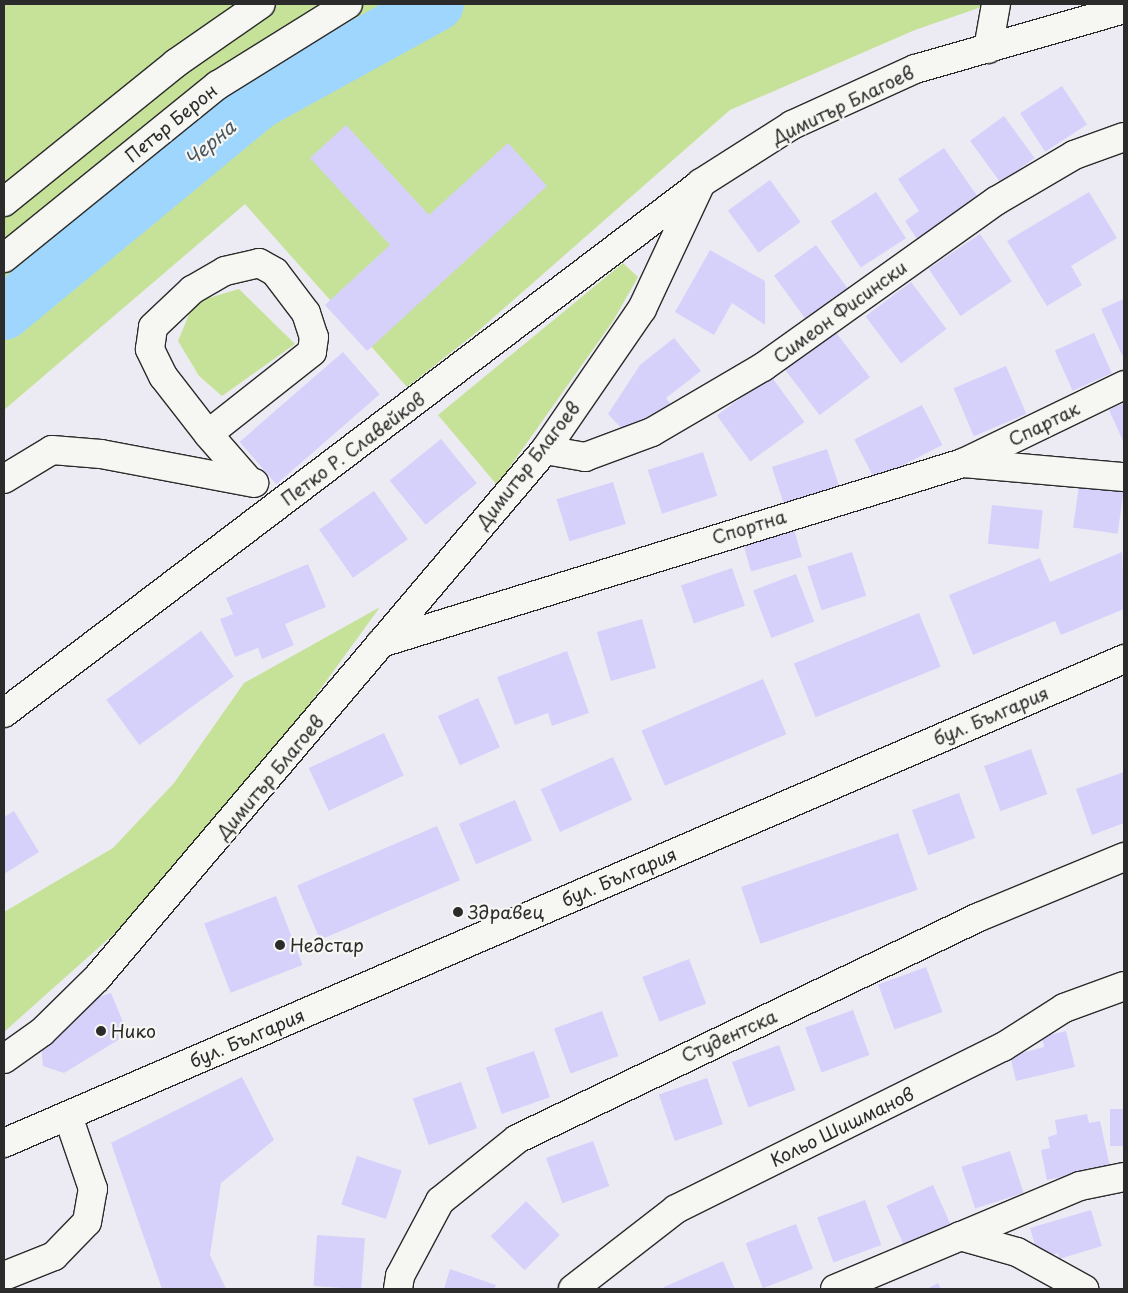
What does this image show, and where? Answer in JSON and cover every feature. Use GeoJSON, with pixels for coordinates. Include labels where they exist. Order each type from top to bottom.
{"type":"FeatureCollection","features":[{"type":"Feature","properties":{"kind":"street"},"geometry":{"type":"LineString","coordinates":[[4,202],[176,63],[261,4]]}},
{"type":"Feature","properties":{"kind":"street","name":"Петър Берон"},"geometry":{"type":"LineString","coordinates":[[4,258],[218,86],[348,4]]}},
{"type":"Feature","properties":{"kind":"street"},"geometry":{"type":"LineString","coordinates":[[988,49],[996,7]]}},
{"type":"Feature","properties":{"kind":"street","name":"Димитър Благоев"},"geometry":{"type":"LineString","coordinates":[[4,1059],[42,1032],[97,978],[545,450],[642,309],[702,183],[792,125],[915,69],[1124,9]]}},
{"type":"Feature","properties":{"kind":"street","name":"Симеон Фисински"},"geometry":{"type":"LineString","coordinates":[[545,450],[585,457],[652,432],[763,367],[996,201],[1074,155],[1124,137]]}},
{"type":"Feature","properties":{"kind":"street","name":"Петко Р. Славейков"},"geometry":{"type":"LineString","coordinates":[[4,713],[702,183]]}},
{"type":"Feature","properties":{"kind":"street"},"geometry":{"type":"LineString","coordinates":[[208,434],[312,352],[314,337],[306,312],[275,272],[258,263],[224,271],[192,290],[153,327],[150,349],[163,376],[208,434],[249,481],[282,502]]}},
{"type":"Feature","properties":{"kind":"street","name":"Спартак"},"geometry":{"type":"LineString","coordinates":[[963,462],[1124,385]]}},
{"type":"Feature","properties":{"kind":"street"},"geometry":{"type":"LineString","coordinates":[[4,479],[52,450],[101,454],[249,481]]}},
{"type":"Feature","properties":{"kind":"street","name":"Спортна"},"geometry":{"type":"LineString","coordinates":[[381,643],[963,462],[1124,477]]}},
{"type":"Feature","properties":{"kind":"street","name":"бул. България"},"geometry":{"type":"LineString","coordinates":[[4,1143],[1124,659]]}},
{"type":"Feature","properties":{"kind":"street","name":"Студентска"},"geometry":{"type":"LineString","coordinates":[[398,1289],[400,1276],[440,1200],[517,1139],[979,917],[1124,857]]}},
{"type":"Feature","properties":{"kind":"street","name":"Кольо Шишманов"},"geometry":{"type":"LineString","coordinates":[[573,1289],[676,1209],[1003,1046],[1064,1008],[1124,986]]}},
{"type":"Feature","properties":{"kind":"street"},"geometry":{"type":"LineString","coordinates":[[4,1276],[54,1256],[87,1222],[93,1189],[68,1116]]}},
{"type":"Feature","properties":{"kind":"street"},"geometry":{"type":"LineString","coordinates":[[835,1289],[1080,1186],[1124,1177]]}},
{"type":"Feature","properties":{"kind":"street"},"geometry":{"type":"LineString","coordinates":[[960,1236],[1017,1252],[1084,1289]]}},
{"type":"Feature","properties":{"kind":"green space"},"geometry":{"type":"Polygon","coordinates":[[[4,4],[990,4],[915,30],[730,110],[477,332],[407,387],[245,204],[4,410],[4,4]]]}},
{"type":"Feature","properties":{"kind":"green space"},"geometry":{"type":"Polygon","coordinates":[[[623,263],[638,277],[613,321],[497,485],[438,415],[623,263]]]}},
{"type":"Feature","properties":{"kind":"green space"},"geometry":{"type":"Polygon","coordinates":[[[239,289],[295,344],[222,396],[199,376],[178,341],[190,312],[205,299],[239,289]]]}},
{"type":"Feature","properties":{"kind":"green space"},"geometry":{"type":"Polygon","coordinates":[[[380,607],[298,720],[124,925],[4,1032],[4,912],[113,848],[174,783],[244,683],[380,607]]]}},
{"type":"Feature","properties":{"kind":"building"},"geometry":{"type":"Polygon","coordinates":[[[1062,86],[1087,125],[1045,152],[1020,113],[1062,86]]]}},
{"type":"Feature","properties":{"kind":"building"},"geometry":{"type":"Polygon","coordinates":[[[1004,116],[1035,158],[1001,183],[970,141],[1004,116]]]}},
{"type":"Feature","properties":{"kind":"building"},"geometry":{"type":"Polygon","coordinates":[[[346,125],[429,215],[508,143],[547,186],[367,351],[325,305],[390,245],[310,158],[346,125]]]}},
{"type":"Feature","properties":{"kind":"building"},"geometry":{"type":"Polygon","coordinates":[[[944,148],[980,200],[919,242],[905,221],[919,211],[898,179],[944,148]]]}},
{"type":"Feature","properties":{"kind":"building"},"geometry":{"type":"Polygon","coordinates":[[[770,180],[801,222],[758,253],[728,211],[770,180]]]}},
{"type":"Feature","properties":{"kind":"building"},"geometry":{"type":"Polygon","coordinates":[[[876,192],[906,238],[861,268],[831,221],[876,192]]]}},
{"type":"Feature","properties":{"kind":"building"},"geometry":{"type":"Polygon","coordinates":[[[1089,192],[1117,238],[1071,266],[1082,285],[1047,306],[1007,241],[1089,192]]]}},
{"type":"Feature","properties":{"kind":"building"},"geometry":{"type":"Polygon","coordinates":[[[980,234],[1012,281],[960,316],[929,269],[980,234]]]}},
{"type":"Feature","properties":{"kind":"building"},"geometry":{"type":"Polygon","coordinates":[[[816,245],[850,291],[807,322],[774,276],[816,245]]]}},
{"type":"Feature","properties":{"kind":"building"},"geometry":{"type":"Polygon","coordinates":[[[710,250],[765,281],[765,325],[732,303],[714,335],[675,312],[710,250]]]}},
{"type":"Feature","properties":{"kind":"building"},"geometry":{"type":"Polygon","coordinates":[[[911,282],[947,329],[901,363],[865,316],[911,282]]]}},
{"type":"Feature","properties":{"kind":"building"},"geometry":{"type":"Polygon","coordinates":[[[1124,299],[1124,354],[1122,355],[1101,309],[1124,299]]]}},
{"type":"Feature","properties":{"kind":"building"},"geometry":{"type":"Polygon","coordinates":[[[835,331],[870,377],[820,415],[785,369],[835,331]]]}},
{"type":"Feature","properties":{"kind":"building"},"geometry":{"type":"Polygon","coordinates":[[[1094,333],[1112,373],[1073,391],[1055,350],[1094,333]]]}},
{"type":"Feature","properties":{"kind":"building"},"geometry":{"type":"Polygon","coordinates":[[[674,338],[701,371],[666,398],[674,409],[626,433],[608,414],[640,365],[674,338]]]}},
{"type":"Feature","properties":{"kind":"building"},"geometry":{"type":"Polygon","coordinates":[[[343,352],[380,394],[276,484],[240,442],[343,352]]]}},
{"type":"Feature","properties":{"kind":"building"},"geometry":{"type":"Polygon","coordinates":[[[1006,366],[1026,414],[974,436],[954,388],[1006,366]]]}},
{"type":"Feature","properties":{"kind":"building"},"geometry":{"type":"Polygon","coordinates":[[[771,376],[805,422],[750,461],[717,415],[771,376]]]}},
{"type":"Feature","properties":{"kind":"building"},"geometry":{"type":"Polygon","coordinates":[[[1124,403],[1124,443],[1109,410],[1124,403]]]}},
{"type":"Feature","properties":{"kind":"building"},"geometry":{"type":"Polygon","coordinates":[[[922,405],[942,445],[875,480],[854,440],[922,405]]]}},
{"type":"Feature","properties":{"kind":"building"},"geometry":{"type":"Polygon","coordinates":[[[441,439],[477,483],[426,525],[390,481],[441,439]]]}},
{"type":"Feature","properties":{"kind":"building"},"geometry":{"type":"Polygon","coordinates":[[[827,449],[839,486],[784,504],[772,467],[827,449]]]}},
{"type":"Feature","properties":{"kind":"building"},"geometry":{"type":"Polygon","coordinates":[[[703,452],[717,496],[662,514],[648,470],[703,452]]]}},
{"type":"Feature","properties":{"kind":"building"},"geometry":{"type":"Polygon","coordinates":[[[613,482],[626,524],[569,541],[557,499],[613,482]]]}},
{"type":"Feature","properties":{"kind":"building"},"geometry":{"type":"Polygon","coordinates":[[[1079,485],[1124,491],[1118,534],[1073,528],[1079,485]]]}},
{"type":"Feature","properties":{"kind":"building"},"geometry":{"type":"Polygon","coordinates":[[[374,491],[408,539],[353,578],[319,529],[374,491]]]}},
{"type":"Feature","properties":{"kind":"building"},"geometry":{"type":"Polygon","coordinates":[[[992,505],[1043,510],[1039,549],[988,544],[992,505]]]}},
{"type":"Feature","properties":{"kind":"building"},"geometry":{"type":"Polygon","coordinates":[[[794,529],[802,557],[751,571],[743,544],[794,529]]]}},
{"type":"Feature","properties":{"kind":"building"},"geometry":{"type":"Polygon","coordinates":[[[852,552],[866,596],[822,610],[807,567],[852,552]]]}},
{"type":"Feature","properties":{"kind":"building"},"geometry":{"type":"Polygon","coordinates":[[[1122,552],[1124,609],[1061,635],[1055,621],[973,655],[949,595],[1040,558],[1050,582],[1122,552]]]}},
{"type":"Feature","properties":{"kind":"building"},"geometry":{"type":"Polygon","coordinates":[[[308,564],[326,607],[285,624],[294,645],[262,659],[258,648],[235,657],[220,619],[233,614],[226,598],[308,564]]]}},
{"type":"Feature","properties":{"kind":"building"},"geometry":{"type":"Polygon","coordinates":[[[732,568],[745,606],[694,623],[681,586],[732,568]]]}},
{"type":"Feature","properties":{"kind":"building"},"geometry":{"type":"Polygon","coordinates":[[[796,574],[814,622],[771,638],[753,590],[796,574]]]}},
{"type":"Feature","properties":{"kind":"building"},"geometry":{"type":"Polygon","coordinates":[[[919,613],[941,667],[816,717],[794,664],[919,613]]]}},
{"type":"Feature","properties":{"kind":"building"},"geometry":{"type":"Polygon","coordinates":[[[642,619],[656,668],[611,681],[597,632],[642,619]]]}},
{"type":"Feature","properties":{"kind":"building"},"geometry":{"type":"Polygon","coordinates":[[[201,631],[234,676],[139,745],[106,700],[201,631]]]}},
{"type":"Feature","properties":{"kind":"building"},"geometry":{"type":"Polygon","coordinates":[[[567,651],[589,713],[552,726],[548,713],[515,725],[497,677],[567,651]]]}},
{"type":"Feature","properties":{"kind":"building"},"geometry":{"type":"Polygon","coordinates":[[[763,679],[786,734],[665,786],[641,731],[763,679]]]}},
{"type":"Feature","properties":{"kind":"building"},"geometry":{"type":"Polygon","coordinates":[[[478,698],[500,747],[460,765],[438,716],[478,698]]]}},
{"type":"Feature","properties":{"kind":"building"},"geometry":{"type":"Polygon","coordinates":[[[384,733],[404,776],[329,811],[309,768],[384,733]]]}},
{"type":"Feature","properties":{"kind":"building"},"geometry":{"type":"Polygon","coordinates":[[[1031,749],[1047,794],[1000,811],[984,766],[1031,749]]]}},
{"type":"Feature","properties":{"kind":"building"},"geometry":{"type":"Polygon","coordinates":[[[613,757],[632,800],[560,832],[541,789],[613,757]]]}},
{"type":"Feature","properties":{"kind":"building"},"geometry":{"type":"Polygon","coordinates":[[[1124,772],[1124,823],[1092,835],[1076,789],[1124,772]]]}},
{"type":"Feature","properties":{"kind":"building"},"geometry":{"type":"Polygon","coordinates":[[[959,793],[975,838],[928,855],[912,810],[959,793]]]}},
{"type":"Feature","properties":{"kind":"building"},"geometry":{"type":"Polygon","coordinates":[[[515,800],[532,841],[476,864],[459,824],[515,800]]]}},
{"type":"Feature","properties":{"kind":"building"},"geometry":{"type":"Polygon","coordinates":[[[14,811],[39,852],[4,874],[4,817],[14,811]]]}},
{"type":"Feature","properties":{"kind":"building"},"geometry":{"type":"Polygon","coordinates":[[[437,826],[460,880],[320,940],[297,885],[437,826]]]}},
{"type":"Feature","properties":{"kind":"building"},"geometry":{"type":"Polygon","coordinates":[[[898,833],[918,890],[761,944],[741,887],[898,833]]]}},
{"type":"Feature","properties":{"kind":"building"},"geometry":{"type":"Polygon","coordinates":[[[276,896],[303,965],[231,993],[204,924],[276,896]]]}},
{"type":"Feature","properties":{"kind":"building"},"geometry":{"type":"Polygon","coordinates":[[[689,959],[706,1004],[660,1022],[642,977],[689,959]]]}},
{"type":"Feature","properties":{"kind":"building"},"geometry":{"type":"Polygon","coordinates":[[[926,967],[942,1012],[894,1030],[878,984],[926,967]]]}},
{"type":"Feature","properties":{"kind":"building"},"geometry":{"type":"Polygon","coordinates":[[[111,993],[128,1034],[64,1073],[43,1066],[41,1042],[81,1003],[111,993]]]}},
{"type":"Feature","properties":{"kind":"building"},"geometry":{"type":"Polygon","coordinates":[[[853,1010],[869,1055],[821,1073],[805,1027],[853,1010]]]}},
{"type":"Feature","properties":{"kind":"building"},"geometry":{"type":"Polygon","coordinates":[[[602,1011],[618,1056],[570,1074],[554,1028],[602,1011]]]}},
{"type":"Feature","properties":{"kind":"building"},"geometry":{"type":"Polygon","coordinates":[[[1066,1031],[1075,1067],[1016,1081],[1010,1056],[1044,1047],[1042,1037],[1066,1031]]]}},
{"type":"Feature","properties":{"kind":"building"},"geometry":{"type":"Polygon","coordinates":[[[779,1045],[795,1090],[748,1107],[732,1062],[779,1045]]]}},
{"type":"Feature","properties":{"kind":"building"},"geometry":{"type":"Polygon","coordinates":[[[534,1051],[550,1097],[502,1114],[486,1068],[534,1051]]]}},
{"type":"Feature","properties":{"kind":"building"},"geometry":{"type":"Polygon","coordinates":[[[242,1077],[274,1140],[221,1183],[210,1255],[226,1289],[162,1289],[111,1143],[242,1077]]]}},
{"type":"Feature","properties":{"kind":"building"},"geometry":{"type":"Polygon","coordinates":[[[707,1078],[723,1124],[675,1141],[659,1095],[707,1078]]]}},
{"type":"Feature","properties":{"kind":"building"},"geometry":{"type":"Polygon","coordinates":[[[461,1082],[477,1128],[429,1145],[413,1099],[461,1082]]]}},
{"type":"Feature","properties":{"kind":"building"},"geometry":{"type":"Polygon","coordinates":[[[1110,1109],[1124,1109],[1124,1146],[1110,1146],[1110,1109]]]}},
{"type":"Feature","properties":{"kind":"building"},"geometry":{"type":"Polygon","coordinates":[[[1087,1114],[1089,1123],[1100,1121],[1110,1167],[1047,1180],[1041,1150],[1050,1148],[1048,1137],[1057,1134],[1055,1120],[1087,1114]]]}},
{"type":"Feature","properties":{"kind":"building"},"geometry":{"type":"Polygon","coordinates":[[[593,1141],[609,1186],[562,1203],[546,1158],[593,1141]]]}},
{"type":"Feature","properties":{"kind":"building"},"geometry":{"type":"Polygon","coordinates":[[[1010,1151],[1024,1193],[975,1209],[961,1167],[1010,1151]]]}},
{"type":"Feature","properties":{"kind":"building"},"geometry":{"type":"Polygon","coordinates":[[[357,1156],[402,1171],[386,1219],[341,1205],[357,1156]]]}},
{"type":"Feature","properties":{"kind":"building"},"geometry":{"type":"Polygon","coordinates":[[[933,1185],[950,1224],[904,1245],[886,1206],[933,1185]]]}},
{"type":"Feature","properties":{"kind":"building"},"geometry":{"type":"Polygon","coordinates":[[[865,1200],[881,1245],[833,1263],[817,1217],[865,1200]]]}},
{"type":"Feature","properties":{"kind":"building"},"geometry":{"type":"Polygon","coordinates":[[[526,1201],[560,1235],[525,1270],[491,1236],[526,1201]]]}},
{"type":"Feature","properties":{"kind":"building"},"geometry":{"type":"Polygon","coordinates":[[[1091,1210],[1102,1246],[1059,1259],[1058,1253],[1039,1259],[1030,1228],[1091,1210]]]}},
{"type":"Feature","properties":{"kind":"building"},"geometry":{"type":"Polygon","coordinates":[[[796,1224],[813,1269],[763,1288],[746,1243],[796,1224]]]}},
{"type":"Feature","properties":{"kind":"building"},"geometry":{"type":"Polygon","coordinates":[[[317,1235],[365,1238],[361,1289],[313,1286],[317,1235]]]}},
{"type":"Feature","properties":{"kind":"building"},"geometry":{"type":"Polygon","coordinates":[[[723,1261],[735,1289],[665,1289],[664,1287],[723,1261]]]}},
{"type":"Feature","properties":{"kind":"building"},"geometry":{"type":"Polygon","coordinates":[[[450,1269],[496,1285],[494,1289],[444,1289],[450,1269]]]}},
{"type":"Feature","properties":{"kind":"building"},"geometry":{"type":"Polygon","coordinates":[[[938,1283],[941,1289],[927,1289],[938,1283]]]}},
{"type":"Feature","properties":{"kind":"waterway","name":"Черна"},"geometry":{"type":"LineString","coordinates":[[4,313],[259,102],[437,4]]}},
{"type":"Feature","properties":{"kind":"waterway"},"geometry":{"type":"LineString","coordinates":[[248,86],[259,102]]}},
{"type":"Feature","properties":{"kind":"place","name":"Здравец"},"geometry":{"type":"Point","coordinates":[458,912]}},
{"type":"Feature","properties":{"kind":"place","name":"Недстар"},"geometry":{"type":"Point","coordinates":[280,945]}},
{"type":"Feature","properties":{"kind":"place","name":"Нико"},"geometry":{"type":"Point","coordinates":[101,1031]}}]}
